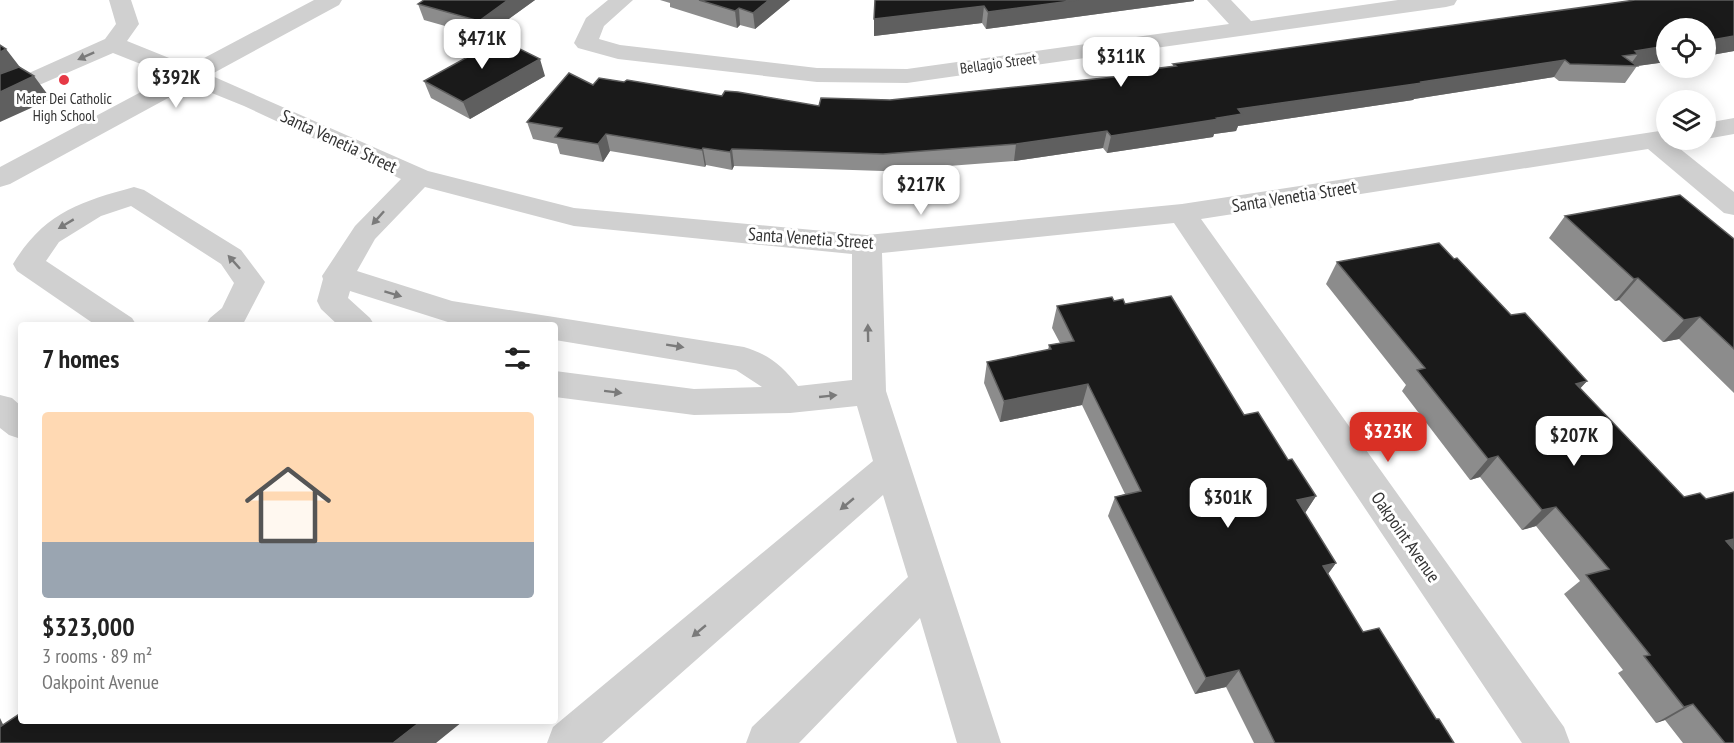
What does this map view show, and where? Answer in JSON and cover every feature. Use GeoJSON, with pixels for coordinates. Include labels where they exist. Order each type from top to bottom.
{"type":"FeatureCollection","features":[{"type":"Feature","properties":{"kind":"street"},"geometry":{"type":"LineString","coordinates":[[0,95],[113,44],[128,24],[120,0]]}},
{"type":"Feature","properties":{"kind":"street"},"geometry":{"type":"LineString","coordinates":[[0,178],[332,0]]}},
{"type":"Feature","properties":{"kind":"street","name":"Bellagio Street"},"geometry":{"type":"LineString","coordinates":[[622,0],[594,23],[586,43],[618,52],[817,75],[907,76],[1446,0]]}},
{"type":"Feature","properties":{"kind":"street"},"geometry":{"type":"LineString","coordinates":[[1218,0],[1246,29]]}},
{"type":"Feature","properties":{"kind":"street","name":"Santa Venetia Street"},"geometry":{"type":"LineString","coordinates":[[113,44],[253,101],[419,177],[574,217],[867,245],[1182,213],[1656,140]]}},
{"type":"Feature","properties":{"kind":"street"},"geometry":{"type":"LineString","coordinates":[[1716,129],[1734,126]]}},
{"type":"Feature","properties":{"kind":"street"},"geometry":{"type":"LineString","coordinates":[[1672,150],[1734,206]]}},
{"type":"Feature","properties":{"kind":"street"},"geometry":{"type":"LineString","coordinates":[[355,322],[332,301],[337,276],[358,241],[382,213],[419,177]]}},
{"type":"Feature","properties":{"kind":"street"},"geometry":{"type":"LineString","coordinates":[[115,322],[28,264],[49,235],[91,209],[134,196],[231,257],[250,282],[234,315],[226,322]]}},
{"type":"Feature","properties":{"kind":"street","name":"Oakpoint Avenue"},"geometry":{"type":"LineString","coordinates":[[1182,213],[1548,743]]}},
{"type":"Feature","properties":{"kind":"street"},"geometry":{"type":"LineString","coordinates":[[867,245],[869,391],[979,743]]}},
{"type":"Feature","properties":{"kind":"street"},"geometry":{"type":"LineString","coordinates":[[337,276],[451,312],[515,322]]}},
{"type":"Feature","properties":{"kind":"street"},"geometry":{"type":"LineString","coordinates":[[558,328],[744,359],[772,376],[790,400]]}},
{"type":"Feature","properties":{"kind":"street"},"geometry":{"type":"LineString","coordinates":[[558,384],[694,402],[790,400],[869,391]]}},
{"type":"Feature","properties":{"kind":"street"},"geometry":{"type":"LineString","coordinates":[[0,408],[18,423]]}},
{"type":"Feature","properties":{"kind":"street"},"geometry":{"type":"LineString","coordinates":[[0,445],[18,435]]}},
{"type":"Feature","properties":{"kind":"street"},"geometry":{"type":"LineString","coordinates":[[569,743],[891,466]]}},
{"type":"Feature","properties":{"kind":"street"},"geometry":{"type":"LineString","coordinates":[[768,743],[928,583]]}},
{"type":"Feature","properties":{"kind":"building"},"geometry":{"type":"Polygon","coordinates":[[[424,0],[508,0],[479,21],[418,4],[424,0]]]}},
{"type":"Feature","properties":{"kind":"building"},"geometry":{"type":"Polygon","coordinates":[[[699,0],[769,0],[753,13],[739,8],[735,11],[699,0]]]}},
{"type":"Feature","properties":{"kind":"building"},"geometry":{"type":"Polygon","coordinates":[[[875,0],[1078,0],[988,12],[984,6],[874,19],[875,0]]]}},
{"type":"Feature","properties":{"kind":"building"},"geometry":{"type":"Polygon","coordinates":[[[1635,0],[1734,0],[1734,36],[1716,39],[1716,18],[1656,18],[1656,48],[1635,51],[1638,54],[1623,56],[1637,66],[1570,64],[1565,60],[1238,109],[1242,114],[1111,136],[1107,131],[1016,144],[883,154],[732,149],[730,152],[703,148],[702,150],[606,134],[598,144],[555,137],[562,128],[527,122],[569,73],[593,85],[599,78],[624,82],[627,80],[722,96],[725,91],[738,92],[819,106],[821,98],[890,100],[1153,73],[1152,69],[1176,66],[1173,64],[1635,0]]]}},
{"type":"Feature","properties":{"kind":"building"},"geometry":{"type":"Polygon","coordinates":[[[500,39],[540,59],[463,102],[424,81],[500,39]]]}},
{"type":"Feature","properties":{"kind":"building"},"geometry":{"type":"Polygon","coordinates":[[[19,67],[34,76],[0,92],[0,74],[19,67]]]}},
{"type":"Feature","properties":{"kind":"building"},"geometry":{"type":"Polygon","coordinates":[[[1680,195],[1734,239],[1734,349],[1700,317],[1684,320],[1638,278],[1634,279],[1565,216],[1680,195]]]}},
{"type":"Feature","properties":{"kind":"building"},"geometry":{"type":"Polygon","coordinates":[[[1439,243],[1454,259],[1457,258],[1511,315],[1525,313],[1587,381],[1576,384],[1684,497],[1700,493],[1706,499],[1734,492],[1734,539],[1726,541],[1734,550],[1734,743],[1725,743],[1693,704],[1684,707],[1644,656],[1650,655],[1586,575],[1609,569],[1556,507],[1542,510],[1498,456],[1488,459],[1417,370],[1425,368],[1337,262],[1439,243]]]}},
{"type":"Feature","properties":{"kind":"building"},"geometry":{"type":"Polygon","coordinates":[[[1171,296],[1244,415],[1258,412],[1288,460],[1292,459],[1316,496],[1297,500],[1336,563],[1323,566],[1363,632],[1379,628],[1436,719],[1439,719],[1454,743],[1275,743],[1239,670],[1206,678],[1115,497],[1141,491],[1088,384],[1004,401],[987,362],[1051,349],[1049,345],[1074,341],[1057,306],[1112,297],[1114,301],[1123,299],[1125,304],[1171,296]]]}},
{"type":"Feature","properties":{"kind":"building"},"geometry":{"type":"Polygon","coordinates":[[[18,715],[18,724],[417,724],[393,743],[0,743],[0,727],[18,715]]]}},
{"type":"Feature","properties":{"kind":"place","name":"Mater Dei Catholic High School"},"geometry":{"type":"Point","coordinates":[64,80]}}]}
